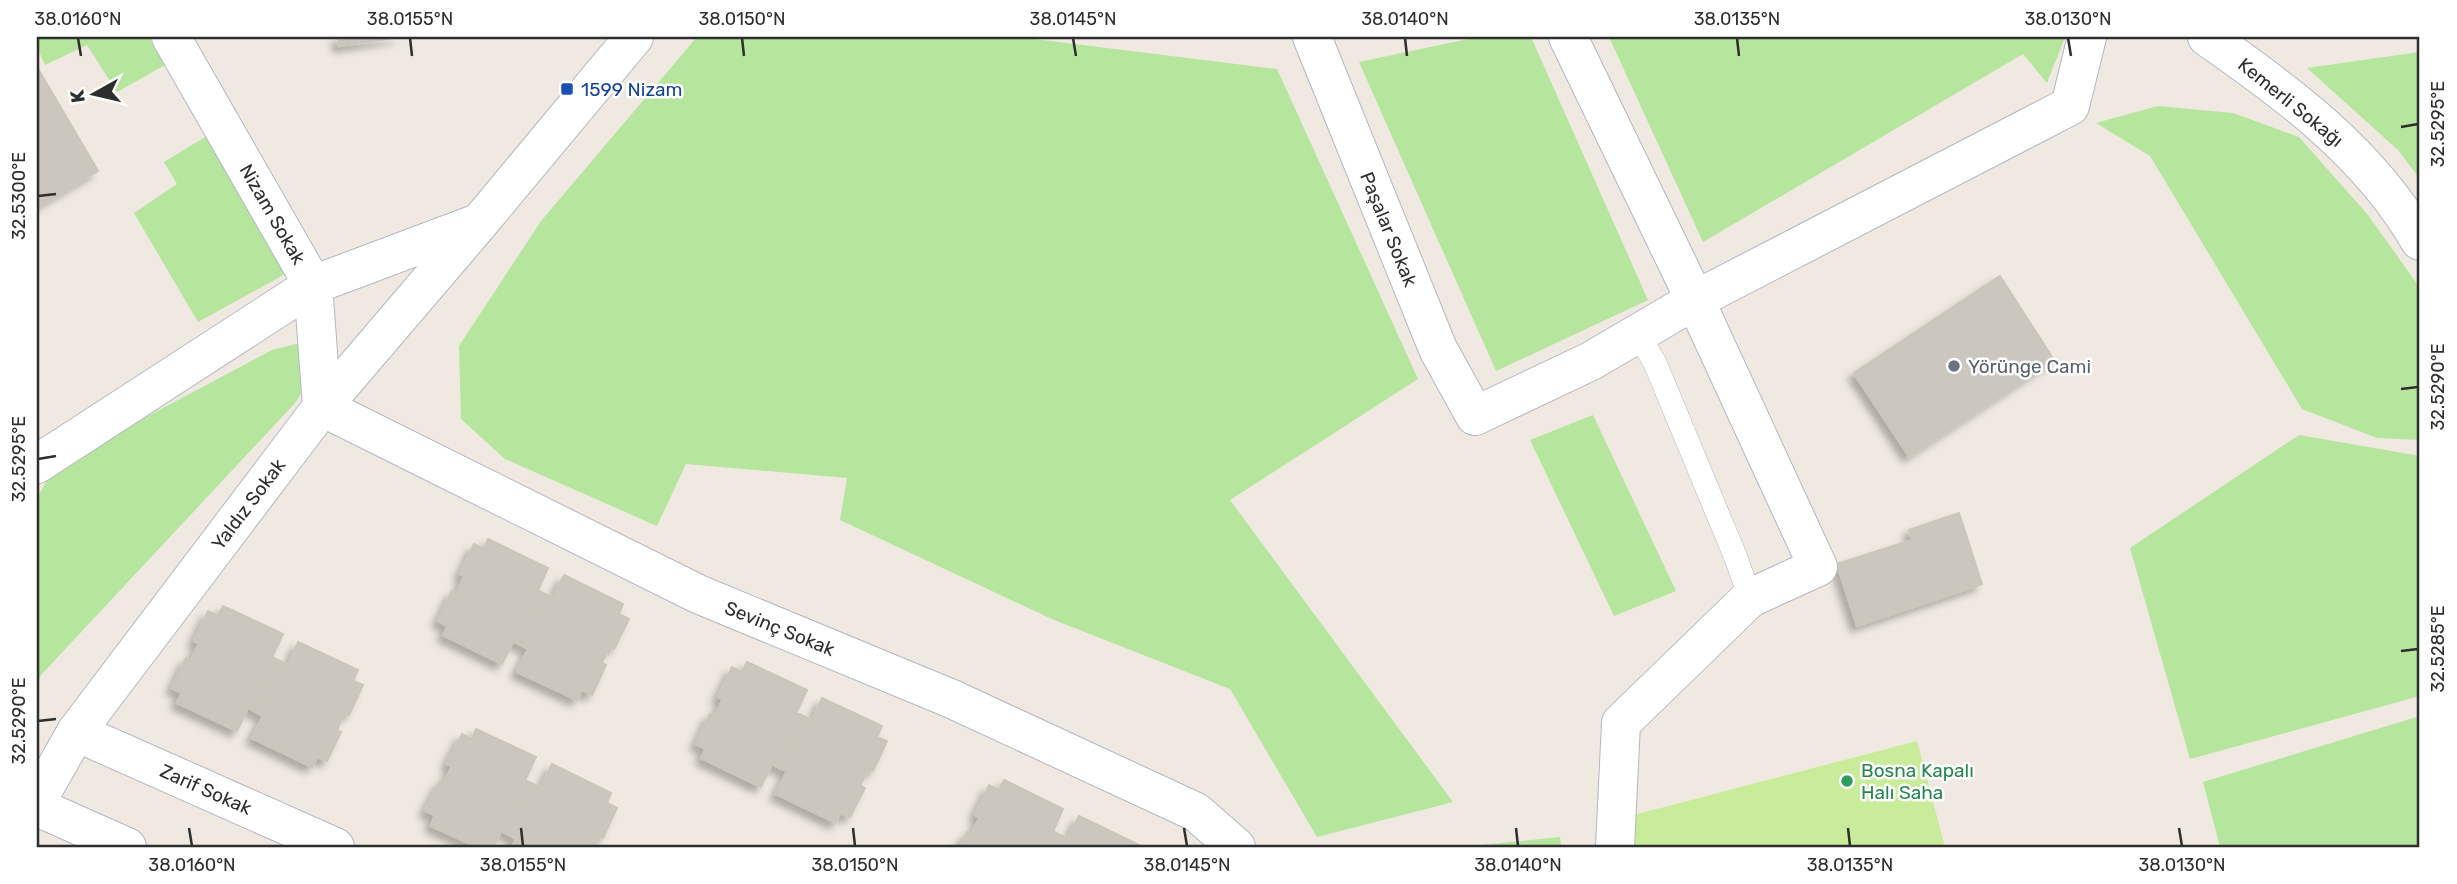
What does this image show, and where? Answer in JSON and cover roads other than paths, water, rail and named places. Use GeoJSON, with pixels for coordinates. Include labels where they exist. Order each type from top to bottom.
{"type":"FeatureCollection","features":[{"type":"Feature","properties":{"kind":"street","name":"Nizam Sokak"},"geometry":{"type":"LineString","coordinates":[[171,37],[313,285],[322,407]]}},
{"type":"Feature","properties":{"kind":"street","name":"Yaldız Sokak"},"geometry":{"type":"LineString","coordinates":[[37,801],[76,732],[322,407],[634,37]]}},
{"type":"Feature","properties":{"kind":"street","name":"Paşalar Sokak"},"geometry":{"type":"LineString","coordinates":[[1312,37],[1438,349],[1475,416],[1591,361],[1637,334]]}},
{"type":"Feature","properties":{"kind":"street"},"geometry":{"type":"LineString","coordinates":[[1568,37],[1695,300],[1818,567],[1750,598],[1620,723],[1615,847]]}},
{"type":"Feature","properties":{"kind":"street"},"geometry":{"type":"LineString","coordinates":[[1637,334],[1695,300],[2070,106],[2087,37]]}},
{"type":"Feature","properties":{"kind":"street","name":"Kemerli Sokağı"},"geometry":{"type":"LineString","coordinates":[[2207,37],[2306,110],[2349,150],[2386,191],[2420,241]]}},
{"type":"Feature","properties":{"kind":"street","name":"Yaldız Sokak"},"geometry":{"type":"LineString","coordinates":[[37,464],[313,285],[480,222]]}},
{"type":"Feature","properties":{"kind":"street","name":"Sevinç Sokak"},"geometry":{"type":"LineString","coordinates":[[322,407],[698,594],[953,699],[1196,813],[1236,847]]}},
{"type":"Feature","properties":{"kind":"street","name":"Zarif Sokak"},"geometry":{"type":"LineString","coordinates":[[76,732],[335,847]]}},
{"type":"Feature","properties":{"kind":"street"},"geometry":{"type":"LineString","coordinates":[[37,807],[127,847]]}},
{"type":"Feature","properties":{"kind":"lane"},"geometry":{"type":"LineString","coordinates":[[1637,334],[1655,363],[1750,598]]}},
{"type":"Feature","properties":{"kind":"place","name":"1599 Nizam"},"geometry":{"type":"Point","coordinates":[567,89]}},
{"type":"Feature","properties":{"kind":"place","name":"Yörünge Cami"},"geometry":{"type":"Point","coordinates":[1954,366]}},
{"type":"Feature","properties":{"kind":"place","name":"Bosna Kapalı Halı Saha"},"geometry":{"type":"Point","coordinates":[1847,781]}}]}
